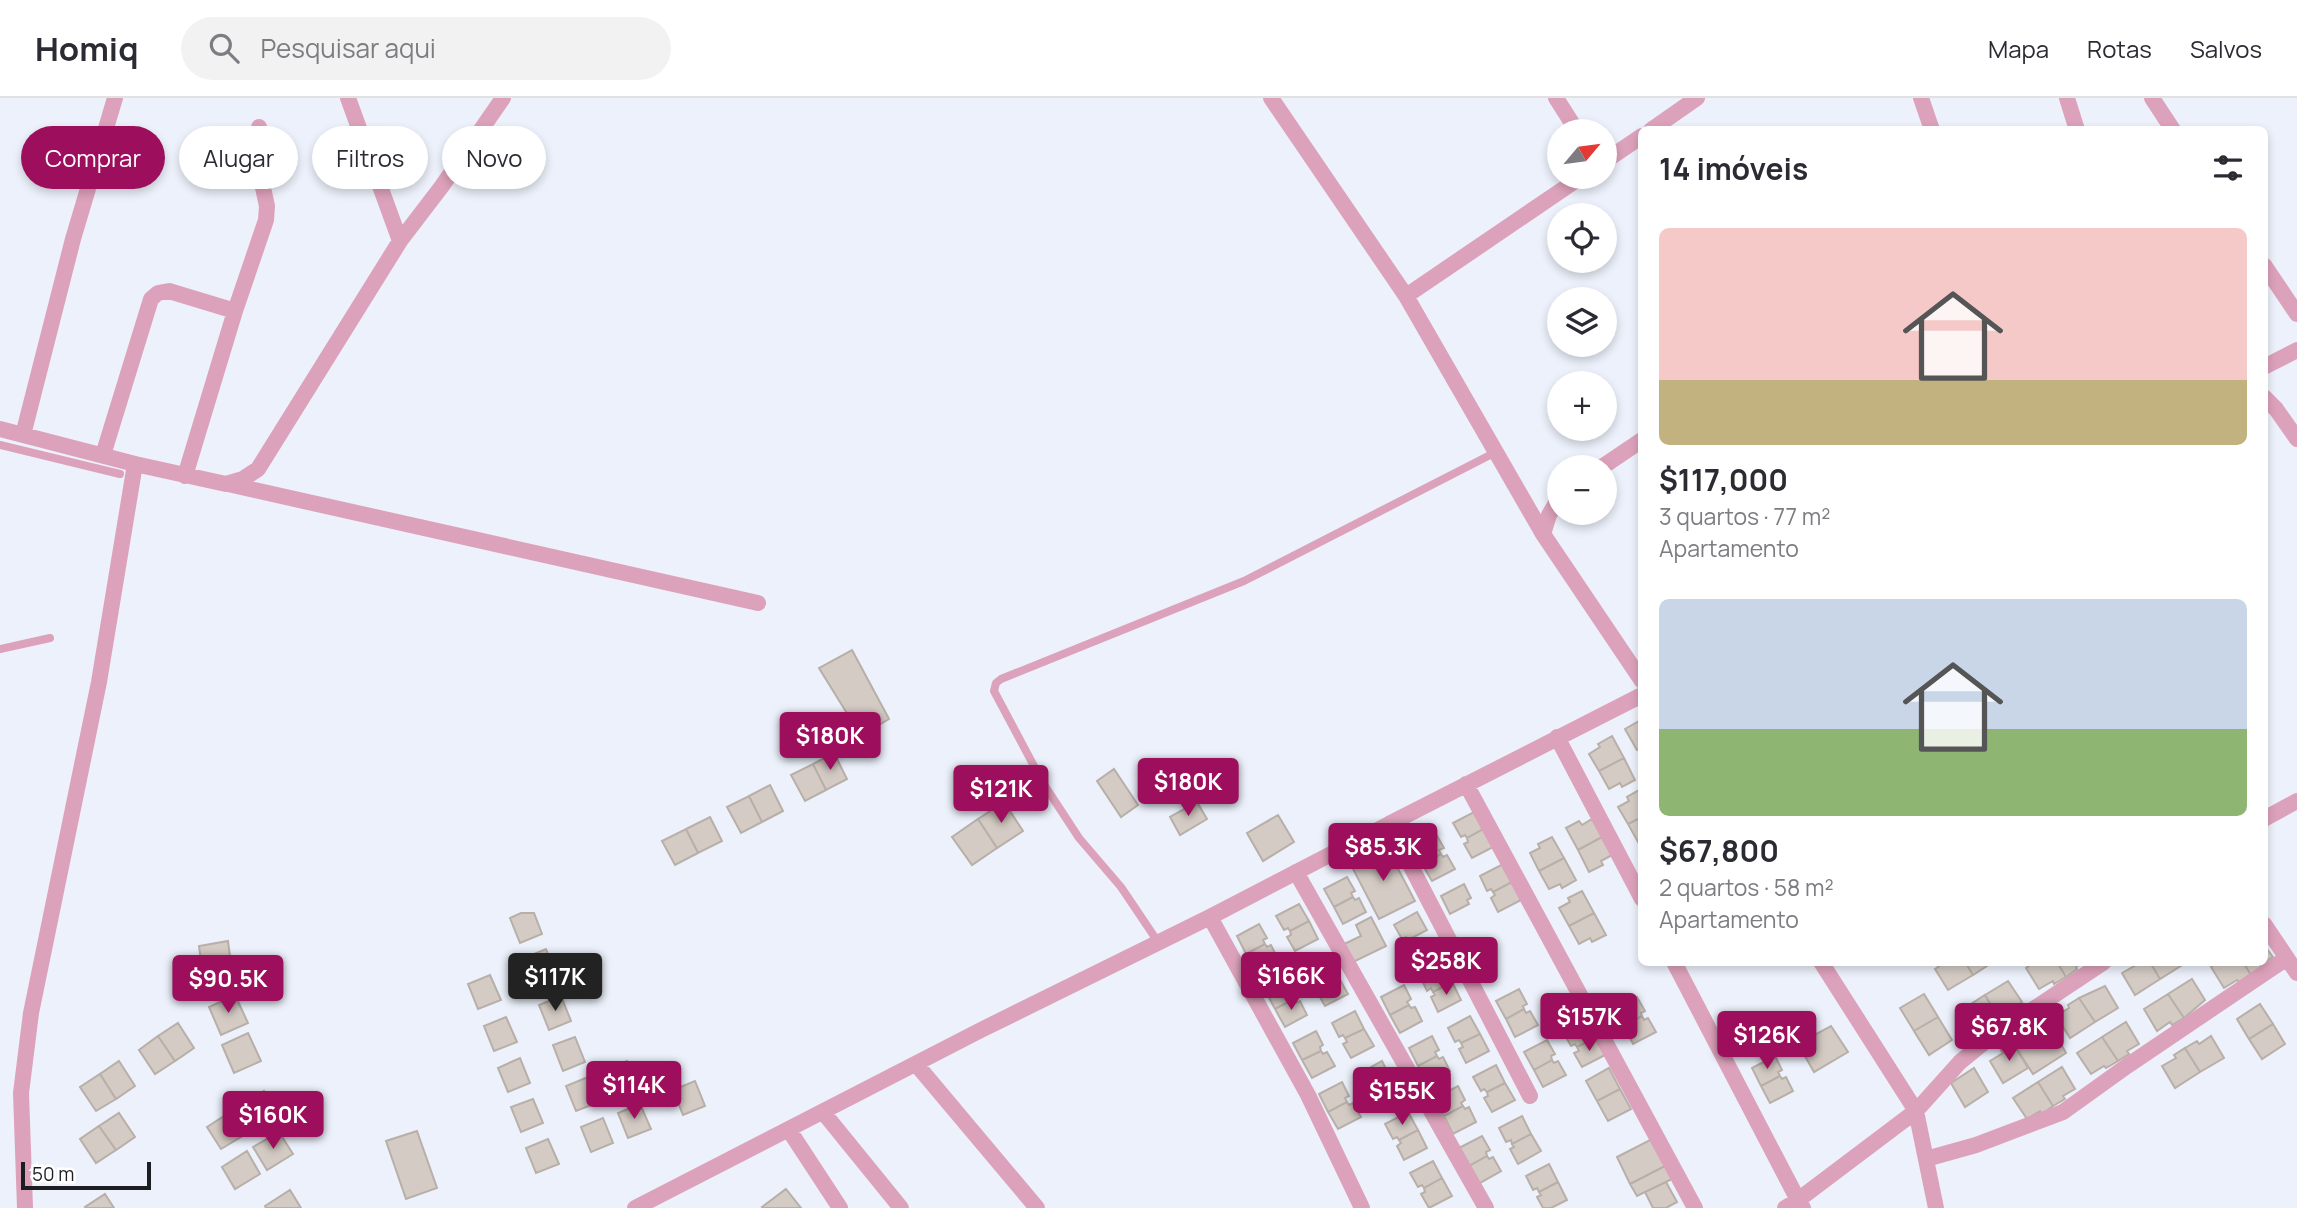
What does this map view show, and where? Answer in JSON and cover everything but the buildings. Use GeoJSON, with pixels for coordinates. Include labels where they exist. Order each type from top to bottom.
{"type":"FeatureCollection","features":[{"type":"Feature","properties":{"kind":"street"},"geometry":{"type":"LineString","coordinates":[[23,435],[73,239],[115,98]]}},
{"type":"Feature","properties":{"kind":"street"},"geometry":{"type":"LineString","coordinates":[[348,98],[400,241]]}},
{"type":"Feature","properties":{"kind":"street"},"geometry":{"type":"LineString","coordinates":[[226,484],[243,479],[258,469],[400,241],[503,98]]}},
{"type":"Feature","properties":{"kind":"street"},"geometry":{"type":"LineString","coordinates":[[1271,98],[1406,296],[1543,534],[1638,675]]}},
{"type":"Feature","properties":{"kind":"street"},"geometry":{"type":"LineString","coordinates":[[1556,98],[1569,119]]}},
{"type":"Feature","properties":{"kind":"street"},"geometry":{"type":"LineString","coordinates":[[1657,126],[1697,98]]}},
{"type":"Feature","properties":{"kind":"street"},"geometry":{"type":"LineString","coordinates":[[1921,98],[1931,126]]}},
{"type":"Feature","properties":{"kind":"street"},"geometry":{"type":"LineString","coordinates":[[2067,98],[2076,126]]}},
{"type":"Feature","properties":{"kind":"street"},"geometry":{"type":"LineString","coordinates":[[2152,98],[2170,126]]}},
{"type":"Feature","properties":{"kind":"street"},"geometry":{"type":"LineString","coordinates":[[1617,153],[1638,139]]}},
{"type":"Feature","properties":{"kind":"street"},"geometry":{"type":"LineString","coordinates":[[185,476],[235,311],[266,220],[267,206],[263,189]]}},
{"type":"Feature","properties":{"kind":"street"},"geometry":{"type":"LineString","coordinates":[[1406,296],[1563,189]]}},
{"type":"Feature","properties":{"kind":"street"},"geometry":{"type":"LineString","coordinates":[[2268,271],[2297,314]]}},
{"type":"Feature","properties":{"kind":"street"},"geometry":{"type":"LineString","coordinates":[[103,456],[151,299],[158,293],[169,291],[235,311]]}},
{"type":"Feature","properties":{"kind":"street"},"geometry":{"type":"LineString","coordinates":[[2268,365],[2297,350]]}},
{"type":"Feature","properties":{"kind":"street"},"geometry":{"type":"LineString","coordinates":[[2268,401],[2297,439]]}},
{"type":"Feature","properties":{"kind":"street"},"geometry":{"type":"LineString","coordinates":[[0,429],[185,476],[758,603]]}},
{"type":"Feature","properties":{"kind":"street"},"geometry":{"type":"LineString","coordinates":[[1617,457],[1638,443]]}},
{"type":"Feature","properties":{"kind":"street"},"geometry":{"type":"LineString","coordinates":[[25,1208],[21,1093],[32,1013],[99,682],[135,464]]}},
{"type":"Feature","properties":{"kind":"street"},"geometry":{"type":"LineString","coordinates":[[1543,534],[1547,522]]}},
{"type":"Feature","properties":{"kind":"street"},"geometry":{"type":"LineString","coordinates":[[635,1208],[1210,918],[1638,697]]}},
{"type":"Feature","properties":{"kind":"street"},"geometry":{"type":"LineString","coordinates":[[1557,737],[1638,891]]}},
{"type":"Feature","properties":{"kind":"street"},"geometry":{"type":"LineString","coordinates":[[1466,784],[1695,1208]]}},
{"type":"Feature","properties":{"kind":"street"},"geometry":{"type":"LineString","coordinates":[[2268,817],[2297,801]]}},
{"type":"Feature","properties":{"kind":"street"},"geometry":{"type":"LineString","coordinates":[[1389,824],[1530,1096]]}},
{"type":"Feature","properties":{"kind":"street"},"geometry":{"type":"LineString","coordinates":[[1296,872],[1486,1208]]}},
{"type":"Feature","properties":{"kind":"street"},"geometry":{"type":"LineString","coordinates":[[1210,918],[1308,1095],[1362,1208]]}},
{"type":"Feature","properties":{"kind":"street"},"geometry":{"type":"LineString","coordinates":[[2268,930],[2297,973]]}},
{"type":"Feature","properties":{"kind":"street"},"geometry":{"type":"LineString","coordinates":[[1926,1159],[1976,1145],[2063,1112],[2287,958]]}},
{"type":"Feature","properties":{"kind":"street"},"geometry":{"type":"LineString","coordinates":[[1676,966],[1795,1205],[1916,1111],[1960,1062],[1978,1047],[2098,966]]}},
{"type":"Feature","properties":{"kind":"street"},"geometry":{"type":"LineString","coordinates":[[1824,966],[1916,1111],[1936,1208]]}},
{"type":"Feature","properties":{"kind":"street"},"geometry":{"type":"LineString","coordinates":[[916,1064],[1037,1208]]}},
{"type":"Feature","properties":{"kind":"street"},"geometry":{"type":"LineString","coordinates":[[823,1112],[901,1208]]}},
{"type":"Feature","properties":{"kind":"street"},"geometry":{"type":"LineString","coordinates":[[789,1129],[841,1208]]}},
{"type":"Feature","properties":{"kind":"lane"},"geometry":{"type":"LineString","coordinates":[[0,445],[120,474]]}},
{"type":"Feature","properties":{"kind":"lane"},"geometry":{"type":"LineString","coordinates":[[1158,942],[1121,887],[1079,838],[1043,783],[994,691],[996,683],[1244,581],[1496,452]]}},
{"type":"Feature","properties":{"kind":"lane"},"geometry":{"type":"LineString","coordinates":[[0,649],[50,638]]}}]}
